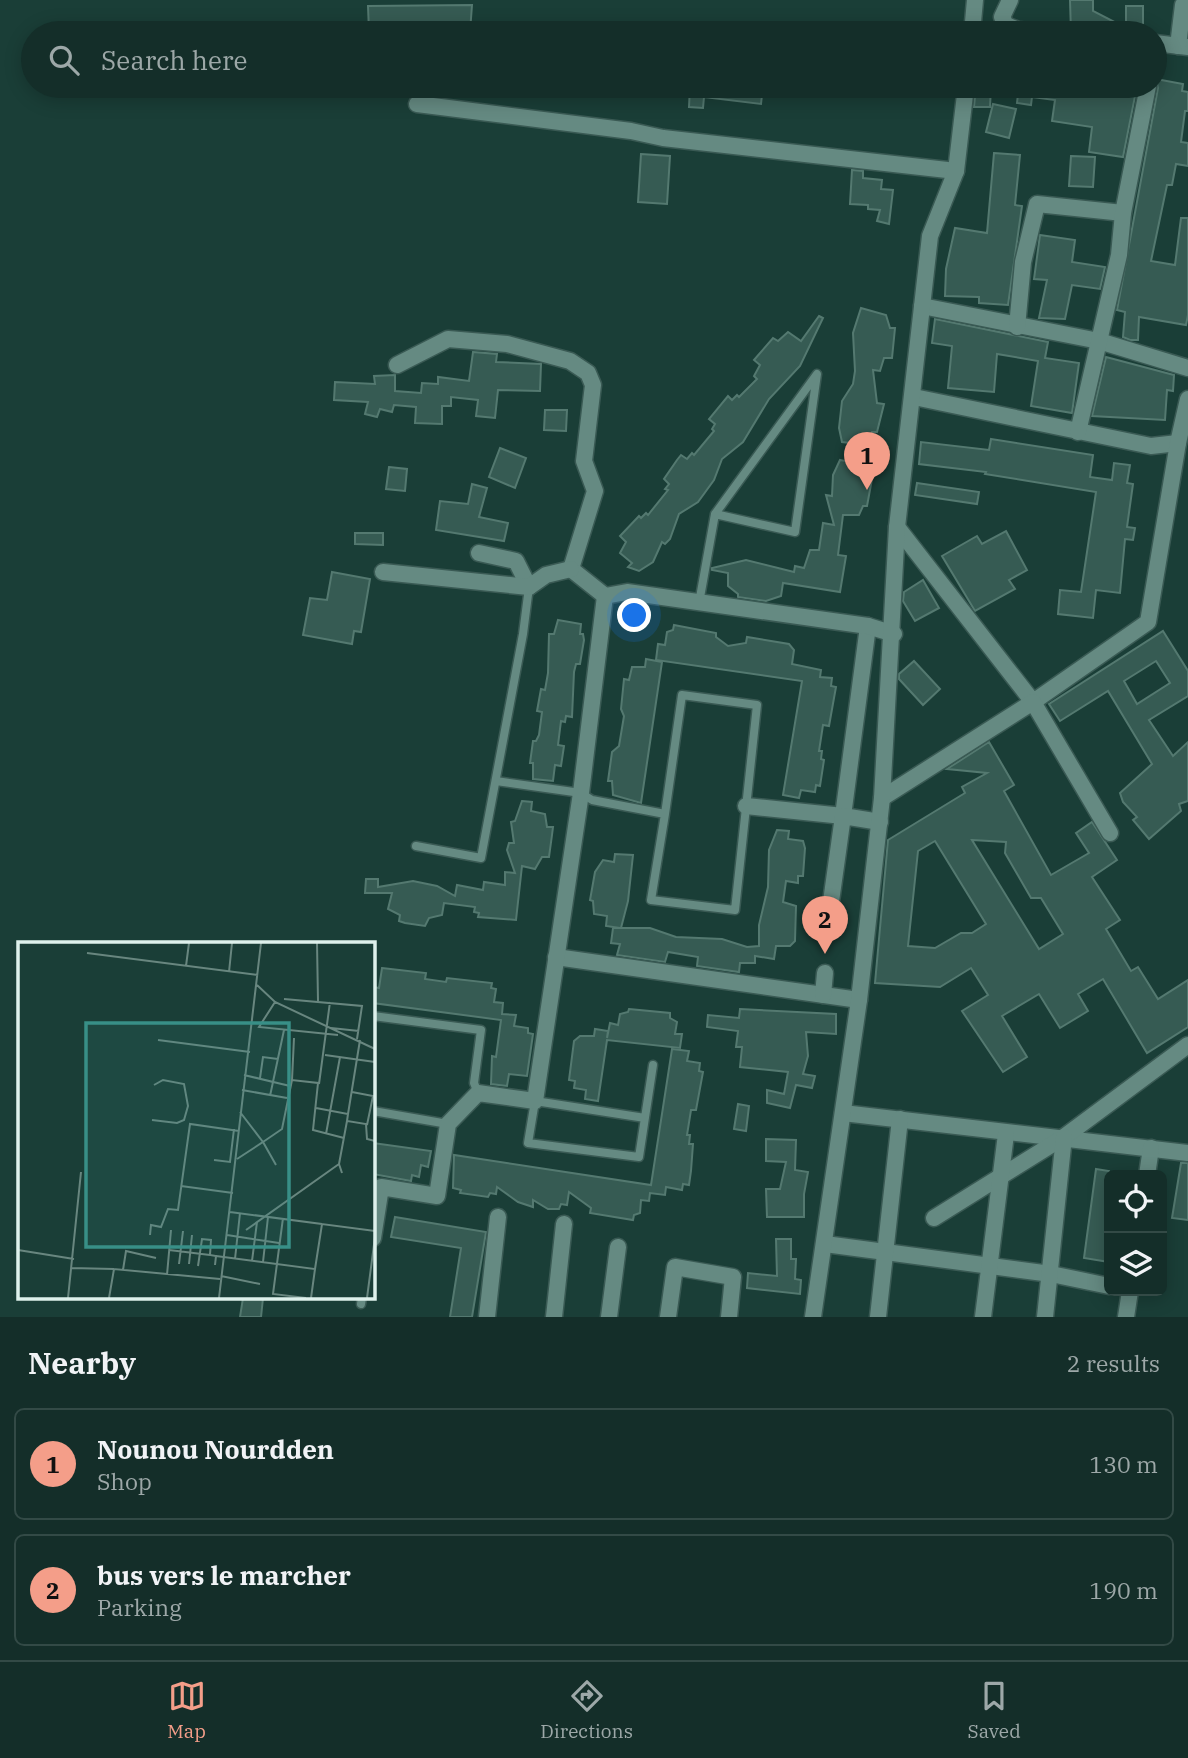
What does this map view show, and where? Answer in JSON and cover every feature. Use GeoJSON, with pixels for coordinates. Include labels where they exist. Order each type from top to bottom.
{"type":"FeatureCollection","features":[{"type":"Feature","properties":{"kind":"street"},"geometry":{"type":"LineString","coordinates":[[973,21],[975,0]]}},
{"type":"Feature","properties":{"kind":"street"},"geometry":{"type":"LineString","coordinates":[[1004,21],[1002,17],[1010,0]]}},
{"type":"Feature","properties":{"kind":"street"},"geometry":{"type":"LineString","coordinates":[[1183,5],[1183,46]]}},
{"type":"Feature","properties":{"kind":"street"},"geometry":{"type":"LineString","coordinates":[[813,1317],[844,1113],[880,822],[894,634],[891,611],[897,527],[914,397],[930,236],[956,171],[965,98]]}},
{"type":"Feature","properties":{"kind":"street"},"geometry":{"type":"LineString","coordinates":[[1078,432],[1114,266],[1119,255],[1123,213],[1146,98]]}},
{"type":"Feature","properties":{"kind":"street"},"geometry":{"type":"LineString","coordinates":[[417,104],[631,131],[663,138],[956,171]]}},
{"type":"Feature","properties":{"kind":"street"},"geometry":{"type":"LineString","coordinates":[[1017,327],[1023,262],[1037,204],[1123,213]]}},
{"type":"Feature","properties":{"kind":"street"},"geometry":{"type":"LineString","coordinates":[[922,306],[1017,327],[1099,341],[1188,368]]}},
{"type":"Feature","properties":{"kind":"street"},"geometry":{"type":"LineString","coordinates":[[397,365],[449,339],[507,344],[570,361],[588,373],[593,385],[584,461],[595,491],[571,569]]}},
{"type":"Feature","properties":{"kind":"street"},"geometry":{"type":"LineString","coordinates":[[914,397],[1151,446],[1178,443]]}},
{"type":"Feature","properties":{"kind":"street"},"geometry":{"type":"LineString","coordinates":[[882,798],[1033,702],[1148,622],[1188,399]]}},
{"type":"Feature","properties":{"kind":"street"},"geometry":{"type":"LineString","coordinates":[[897,527],[1033,702],[1110,833]]}},
{"type":"Feature","properties":{"kind":"street"},"geometry":{"type":"LineString","coordinates":[[479,554],[516,561],[529,587]]}},
{"type":"Feature","properties":{"kind":"street"},"geometry":{"type":"LineString","coordinates":[[383,572],[529,587],[546,575],[571,569]]}},
{"type":"Feature","properties":{"kind":"street"},"geometry":{"type":"LineString","coordinates":[[571,569],[606,596],[627,592],[868,626],[894,634]]}},
{"type":"Feature","properties":{"kind":"street"},"geometry":{"type":"LineString","coordinates":[[374,1232],[381,1187],[437,1196],[448,1124],[478,1093],[535,1101],[581,793],[606,596]]}},
{"type":"Feature","properties":{"kind":"street"},"geometry":{"type":"LineString","coordinates":[[828,923],[868,626]]}},
{"type":"Feature","properties":{"kind":"street"},"geometry":{"type":"LineString","coordinates":[[746,806],[880,822]]}},
{"type":"Feature","properties":{"kind":"street"},"geometry":{"type":"LineString","coordinates":[[556,957],[859,1000]]}},
{"type":"Feature","properties":{"kind":"street"},"geometry":{"type":"LineString","coordinates":[[822,995],[825,973]]}},
{"type":"Feature","properties":{"kind":"street"},"geometry":{"type":"LineString","coordinates":[[933,1218],[1064,1137],[1188,1045]]}},
{"type":"Feature","properties":{"kind":"street"},"geometry":{"type":"LineString","coordinates":[[844,1113],[900,1118],[1006,1134],[1064,1137],[1188,1153]]}},
{"type":"Feature","properties":{"kind":"street"},"geometry":{"type":"LineString","coordinates":[[878,1317],[900,1118]]}},
{"type":"Feature","properties":{"kind":"street"},"geometry":{"type":"LineString","coordinates":[[983,1317],[1006,1134]]}},
{"type":"Feature","properties":{"kind":"street"},"geometry":{"type":"LineString","coordinates":[[1045,1317],[1064,1137]]}},
{"type":"Feature","properties":{"kind":"street"},"geometry":{"type":"LineString","coordinates":[[1148,1170],[1151,1147]]}},
{"type":"Feature","properties":{"kind":"street"},"geometry":{"type":"LineString","coordinates":[[487,1317],[498,1217]]}},
{"type":"Feature","properties":{"kind":"street"},"geometry":{"type":"LineString","coordinates":[[554,1317],[564,1224]]}},
{"type":"Feature","properties":{"kind":"street"},"geometry":{"type":"LineString","coordinates":[[825,1244],[1051,1274],[1104,1285]]}},
{"type":"Feature","properties":{"kind":"street"},"geometry":{"type":"LineString","coordinates":[[610,1317],[618,1247]]}},
{"type":"Feature","properties":{"kind":"street"},"geometry":{"type":"LineString","coordinates":[[668,1317],[675,1267],[733,1277],[729,1317]]}},
{"type":"Feature","properties":{"kind":"street"},"geometry":{"type":"LineString","coordinates":[[1126,1317],[1129,1296]]}},
{"type":"Feature","properties":{"kind":"lane"},"geometry":{"type":"LineString","coordinates":[[699,603],[715,514],[817,374],[795,532],[715,514]]}},
{"type":"Feature","properties":{"kind":"lane"},"geometry":{"type":"LineString","coordinates":[[416,846],[481,858],[523,635],[529,587]]}},
{"type":"Feature","properties":{"kind":"lane"},"geometry":{"type":"LineString","coordinates":[[682,695],[757,705],[735,910],[651,900],[665,814],[682,695]]}},
{"type":"Feature","properties":{"kind":"lane"},"geometry":{"type":"LineString","coordinates":[[496,781],[581,793],[603,803],[665,814]]}},
{"type":"Feature","properties":{"kind":"lane"},"geometry":{"type":"LineString","coordinates":[[374,1016],[481,1030],[474,1083],[478,1093]]}},
{"type":"Feature","properties":{"kind":"lane"},"geometry":{"type":"LineString","coordinates":[[645,1118],[535,1101],[528,1143],[639,1157],[645,1118],[653,1065]]}},
{"type":"Feature","properties":{"kind":"lane"},"geometry":{"type":"LineString","coordinates":[[374,1111],[448,1124]]}},
{"type":"Feature","properties":{"kind":"building"},"geometry":{"type":"Polygon","coordinates":[[[1070,0],[1093,0],[1093,11],[1112,21],[1071,21],[1070,0]]]}},
{"type":"Feature","properties":{"kind":"building"},"geometry":{"type":"Polygon","coordinates":[[[472,5],[471,21],[369,21],[368,6],[472,5]]]}},
{"type":"Feature","properties":{"kind":"building"},"geometry":{"type":"Polygon","coordinates":[[[1126,6],[1143,6],[1143,21],[1126,21],[1126,6]]]}},
{"type":"Feature","properties":{"kind":"building"},"geometry":{"type":"Polygon","coordinates":[[[1167,81],[1183,84],[1182,91],[1188,92],[1188,111],[1185,111],[1181,142],[1188,143],[1188,166],[1176,164],[1172,185],[1167,185],[1151,261],[1175,265],[1181,218],[1188,218],[1186,325],[1139,317],[1138,340],[1130,340],[1123,337],[1125,312],[1117,310],[1156,98],[1167,98],[1167,81]]]}},
{"type":"Feature","properties":{"kind":"building"},"geometry":{"type":"Polygon","coordinates":[[[689,98],[704,98],[703,108],[689,107],[689,98]]]}},
{"type":"Feature","properties":{"kind":"building"},"geometry":{"type":"Polygon","coordinates":[[[712,98],[762,98],[761,104],[712,98]]]}},
{"type":"Feature","properties":{"kind":"building"},"geometry":{"type":"Polygon","coordinates":[[[975,98],[990,98],[990,107],[974,107],[975,98]]]}},
{"type":"Feature","properties":{"kind":"building"},"geometry":{"type":"Polygon","coordinates":[[[1018,98],[1032,98],[1031,105],[1017,103],[1018,98]]]}},
{"type":"Feature","properties":{"kind":"building"},"geometry":{"type":"Polygon","coordinates":[[[1040,98],[1135,98],[1123,157],[1089,152],[1092,127],[1052,121],[1055,100],[1040,98]]]}},
{"type":"Feature","properties":{"kind":"building"},"geometry":{"type":"Polygon","coordinates":[[[993,104],[1016,109],[1009,138],[986,132],[993,104]]]}},
{"type":"Feature","properties":{"kind":"building"},"geometry":{"type":"Polygon","coordinates":[[[994,153],[1020,155],[1015,205],[1022,206],[1008,305],[979,303],[979,297],[945,296],[946,269],[955,228],[987,233],[994,153]]]}},
{"type":"Feature","properties":{"kind":"building"},"geometry":{"type":"Polygon","coordinates":[[[641,154],[670,156],[667,204],[638,202],[641,154]]]}},
{"type":"Feature","properties":{"kind":"building"},"geometry":{"type":"Polygon","coordinates":[[[1071,156],[1095,157],[1093,187],[1069,186],[1071,156]]]}},
{"type":"Feature","properties":{"kind":"building"},"geometry":{"type":"Polygon","coordinates":[[[852,170],[863,171],[863,178],[882,180],[881,189],[893,190],[889,224],[877,221],[880,210],[868,209],[868,205],[850,204],[852,170]]]}},
{"type":"Feature","properties":{"kind":"building"},"geometry":{"type":"Polygon","coordinates":[[[1040,235],[1075,240],[1072,262],[1105,267],[1100,289],[1072,285],[1065,319],[1039,318],[1047,280],[1034,279],[1040,235]]]}},
{"type":"Feature","properties":{"kind":"building"},"geometry":{"type":"Polygon","coordinates":[[[861,308],[886,315],[890,328],[895,328],[892,358],[884,358],[880,371],[873,370],[877,403],[884,404],[877,432],[872,432],[867,445],[842,442],[839,428],[842,401],[853,384],[853,333],[861,308]]]}},
{"type":"Feature","properties":{"kind":"building"},"geometry":{"type":"Polygon","coordinates":[[[819,316],[823,318],[800,366],[769,399],[743,442],[722,459],[714,480],[698,502],[679,514],[670,539],[665,544],[662,542],[653,562],[639,571],[628,567],[632,563],[620,553],[626,542],[620,536],[639,516],[641,518],[646,513],[648,515],[668,490],[665,489],[669,484],[664,479],[677,460],[681,455],[687,459],[692,453],[694,455],[714,431],[712,429],[715,424],[709,419],[728,396],[732,400],[737,395],[739,397],[757,379],[754,376],[760,365],[754,360],[773,338],[778,341],[788,332],[801,341],[819,316]]]}},
{"type":"Feature","properties":{"kind":"building"},"geometry":{"type":"Polygon","coordinates":[[[935,319],[1048,342],[1045,358],[1079,363],[1072,413],[1031,406],[1038,361],[997,354],[994,392],[948,388],[952,346],[932,343],[935,319]]]}},
{"type":"Feature","properties":{"kind":"building"},"geometry":{"type":"Polygon","coordinates":[[[473,352],[497,354],[496,362],[541,364],[540,391],[498,390],[495,418],[476,416],[478,400],[451,397],[451,406],[442,406],[442,424],[415,423],[416,407],[394,405],[392,412],[380,409],[377,417],[365,414],[368,402],[334,400],[335,382],[375,384],[374,376],[395,375],[395,391],[421,393],[422,383],[438,384],[438,377],[469,381],[473,352]]]}},
{"type":"Feature","properties":{"kind":"building"},"geometry":{"type":"Polygon","coordinates":[[[1106,357],[1174,375],[1173,391],[1167,390],[1165,420],[1092,416],[1106,357]]]}},
{"type":"Feature","properties":{"kind":"building"},"geometry":{"type":"Polygon","coordinates":[[[545,410],[567,410],[566,431],[544,430],[545,410]]]}},
{"type":"Feature","properties":{"kind":"building"},"geometry":{"type":"Polygon","coordinates":[[[991,439],[1093,455],[1090,477],[1112,480],[1114,463],[1130,465],[1127,483],[1133,484],[1127,527],[1135,528],[1133,540],[1125,539],[1120,593],[1096,590],[1093,618],[1058,614],[1060,590],[1081,592],[1096,492],[985,474],[986,472],[919,464],[921,442],[989,450],[991,439]]]}},
{"type":"Feature","properties":{"kind":"building"},"geometry":{"type":"Polygon","coordinates":[[[500,448],[526,458],[515,488],[489,477],[500,448]]]}},
{"type":"Feature","properties":{"kind":"building"},"geometry":{"type":"Polygon","coordinates":[[[840,460],[866,465],[866,478],[872,479],[867,506],[863,506],[859,515],[843,515],[838,555],[846,556],[840,592],[783,583],[781,596],[766,601],[738,597],[728,586],[728,573],[712,568],[746,560],[794,572],[795,566],[804,568],[810,550],[819,550],[823,523],[834,525],[826,495],[832,496],[833,475],[840,460]]]}},
{"type":"Feature","properties":{"kind":"building"},"geometry":{"type":"Polygon","coordinates":[[[389,467],[407,469],[405,491],[386,489],[389,467]]]}},
{"type":"Feature","properties":{"kind":"building"},"geometry":{"type":"Polygon","coordinates":[[[917,483],[979,492],[977,504],[915,495],[917,483]]]}},
{"type":"Feature","properties":{"kind":"building"},"geometry":{"type":"Polygon","coordinates":[[[472,484],[487,488],[479,517],[508,523],[504,541],[436,530],[440,501],[468,504],[472,484]]]}},
{"type":"Feature","properties":{"kind":"building"},"geometry":{"type":"Polygon","coordinates":[[[1006,531],[1027,570],[1009,580],[1015,589],[975,611],[942,556],[977,536],[982,544],[1006,531]]]}},
{"type":"Feature","properties":{"kind":"building"},"geometry":{"type":"Polygon","coordinates":[[[355,533],[383,533],[383,545],[355,544],[355,533]]]}},
{"type":"Feature","properties":{"kind":"building"},"geometry":{"type":"Polygon","coordinates":[[[332,572],[370,579],[361,632],[354,631],[352,644],[303,635],[310,598],[327,600],[332,572]]]}},
{"type":"Feature","properties":{"kind":"building"},"geometry":{"type":"Polygon","coordinates":[[[923,580],[939,608],[915,621],[903,601],[904,592],[923,580]]]}},
{"type":"Feature","properties":{"kind":"building"},"geometry":{"type":"Polygon","coordinates":[[[558,620],[581,624],[580,634],[583,634],[584,640],[580,664],[576,664],[574,672],[572,717],[566,716],[565,722],[561,721],[558,745],[564,746],[561,766],[555,765],[553,781],[533,779],[533,763],[530,763],[533,741],[536,741],[539,735],[542,712],[537,711],[541,689],[545,690],[548,673],[549,634],[554,634],[558,620]]]}},
{"type":"Feature","properties":{"kind":"building"},"geometry":{"type":"Polygon","coordinates":[[[674,625],[716,633],[716,637],[728,646],[746,643],[747,637],[789,644],[794,650],[792,664],[821,670],[820,677],[832,678],[831,686],[836,687],[829,726],[823,725],[819,751],[822,751],[821,759],[824,760],[820,786],[816,785],[815,792],[801,790],[799,798],[783,795],[802,681],[656,660],[658,644],[665,645],[667,632],[673,630],[674,625]]]}},
{"type":"Feature","properties":{"kind":"building"},"geometry":{"type":"Polygon","coordinates":[[[1163,631],[1188,671],[1188,696],[1149,720],[1173,756],[1188,742],[1188,801],[1179,804],[1181,811],[1149,839],[1133,820],[1137,817],[1123,802],[1120,793],[1152,764],[1108,691],[1060,721],[1049,704],[1163,631]],[[1156,661],[1124,681],[1137,704],[1170,683],[1156,661]]]}},
{"type":"Feature","properties":{"kind":"building"},"geometry":{"type":"Polygon","coordinates":[[[646,659],[662,662],[641,803],[613,795],[612,781],[608,781],[612,752],[619,746],[624,716],[621,709],[624,679],[629,680],[632,667],[645,667],[646,659]]]}},
{"type":"Feature","properties":{"kind":"building"},"geometry":{"type":"Polygon","coordinates":[[[914,661],[940,689],[923,705],[899,679],[899,674],[914,661]]]}},
{"type":"Feature","properties":{"kind":"building"},"geometry":{"type":"Polygon","coordinates":[[[989,742],[1014,785],[1004,791],[1051,875],[1089,853],[1076,833],[1092,822],[1117,860],[1092,877],[1120,920],[1106,929],[1131,971],[1138,967],[1158,999],[1188,980],[1188,1027],[1147,1053],[1103,979],[1078,994],[1088,1011],[1060,1028],[1039,994],[1002,1016],[1027,1057],[1003,1072],[962,1011],[988,995],[971,968],[940,987],[875,983],[888,840],[965,793],[962,787],[987,773],[947,769],[989,742]],[[972,840],[1039,949],[1063,934],[1041,898],[1031,898],[1005,853],[1006,842],[972,840]],[[935,841],[918,851],[908,946],[935,948],[961,933],[972,933],[986,924],[935,841]]]}},
{"type":"Feature","properties":{"kind":"building"},"geometry":{"type":"Polygon","coordinates":[[[522,801],[532,802],[531,811],[545,814],[547,827],[553,827],[549,857],[542,857],[535,869],[522,866],[516,920],[478,917],[479,913],[474,912],[475,907],[444,903],[442,915],[429,918],[425,926],[405,923],[399,921],[400,915],[388,909],[392,893],[365,893],[366,879],[378,879],[378,887],[413,881],[437,886],[455,896],[457,885],[483,890],[484,882],[505,885],[505,872],[515,873],[507,850],[509,843],[514,843],[511,822],[515,821],[522,801]]]}},
{"type":"Feature","properties":{"kind":"building"},"geometry":{"type":"Polygon","coordinates":[[[777,830],[789,831],[788,839],[803,841],[805,848],[803,876],[798,876],[798,883],[786,881],[783,902],[796,906],[795,941],[790,946],[776,946],[774,959],[755,956],[755,963],[740,963],[739,972],[697,966],[698,957],[668,952],[665,962],[617,955],[620,944],[611,943],[613,928],[620,928],[606,926],[607,916],[594,914],[593,901],[590,900],[595,872],[603,860],[614,862],[615,854],[633,855],[628,901],[621,928],[650,928],[676,937],[722,939],[747,947],[759,946],[759,925],[768,887],[769,850],[777,830]]]}},
{"type":"Feature","properties":{"kind":"building"},"geometry":{"type":"Polygon","coordinates":[[[382,968],[426,973],[425,979],[446,982],[447,978],[492,983],[491,988],[496,989],[494,1002],[503,1003],[502,1014],[516,1015],[514,1026],[528,1028],[528,1033],[533,1034],[527,1076],[509,1074],[507,1086],[491,1084],[492,1056],[496,1057],[501,1020],[374,1003],[374,987],[379,988],[382,968]]]}},
{"type":"Feature","properties":{"kind":"building"},"geometry":{"type":"Polygon","coordinates":[[[629,1009],[670,1013],[670,1018],[677,1022],[675,1034],[682,1034],[680,1048],[607,1040],[598,1101],[585,1099],[586,1090],[574,1088],[575,1081],[569,1080],[574,1041],[580,1036],[594,1036],[595,1029],[608,1031],[607,1038],[610,1023],[618,1025],[620,1014],[628,1012],[629,1009]]]}},
{"type":"Feature","properties":{"kind":"building"},"geometry":{"type":"Polygon","coordinates":[[[740,1009],[836,1014],[836,1034],[806,1032],[808,1056],[803,1074],[815,1076],[812,1088],[796,1085],[790,1108],[767,1103],[767,1090],[784,1094],[788,1072],[740,1067],[742,1047],[736,1047],[738,1031],[707,1027],[708,1015],[739,1018],[740,1009]]]}},
{"type":"Feature","properties":{"kind":"building"},"geometry":{"type":"Polygon","coordinates":[[[672,1049],[689,1051],[687,1061],[700,1063],[699,1071],[703,1072],[696,1110],[691,1110],[687,1135],[690,1135],[689,1144],[693,1144],[689,1185],[683,1184],[682,1190],[666,1187],[665,1195],[650,1193],[649,1201],[641,1200],[640,1213],[634,1215],[633,1220],[590,1213],[591,1208],[569,1192],[567,1205],[561,1204],[559,1209],[548,1209],[533,1200],[533,1207],[518,1202],[497,1187],[496,1194],[490,1193],[488,1197],[460,1193],[461,1190],[453,1188],[454,1155],[651,1185],[672,1049]]]}},
{"type":"Feature","properties":{"kind":"building"},"geometry":{"type":"Polygon","coordinates":[[[738,1104],[749,1106],[746,1131],[734,1129],[738,1104]]]}},
{"type":"Feature","properties":{"kind":"building"},"geometry":{"type":"Polygon","coordinates":[[[766,1139],[796,1140],[795,1170],[808,1172],[804,1217],[767,1217],[766,1189],[780,1189],[786,1162],[766,1161],[766,1139]]]}},
{"type":"Feature","properties":{"kind":"building"},"geometry":{"type":"Polygon","coordinates":[[[374,1143],[431,1151],[428,1167],[421,1165],[419,1177],[412,1175],[411,1181],[374,1174],[374,1143]]]}},
{"type":"Feature","properties":{"kind":"building"},"geometry":{"type":"Polygon","coordinates":[[[1181,1163],[1188,1163],[1188,1220],[1172,1218],[1181,1163]]]}},
{"type":"Feature","properties":{"kind":"building"},"geometry":{"type":"Polygon","coordinates":[[[1096,1169],[1104,1170],[1104,1261],[1084,1258],[1096,1169]]]}},
{"type":"Feature","properties":{"kind":"building"},"geometry":{"type":"Polygon","coordinates":[[[395,1217],[486,1232],[472,1317],[450,1317],[461,1248],[391,1237],[395,1217]]]}},
{"type":"Feature","properties":{"kind":"building"},"geometry":{"type":"Polygon","coordinates":[[[776,1239],[791,1239],[791,1259],[796,1259],[795,1279],[801,1280],[800,1294],[747,1288],[748,1273],[777,1276],[776,1239]]]}},
{"type":"Feature","properties":{"kind":"building"},"geometry":{"type":"Polygon","coordinates":[[[243,1300],[263,1300],[261,1317],[240,1317],[243,1300]]]}},
{"type":"Feature","properties":{"kind":"place","name":"Nounou Nourdden"},"geometry":{"type":"Point","coordinates":[867,490]}},
{"type":"Feature","properties":{"kind":"place","name":"bus vers le marcher"},"geometry":{"type":"Point","coordinates":[825,954]}}]}
